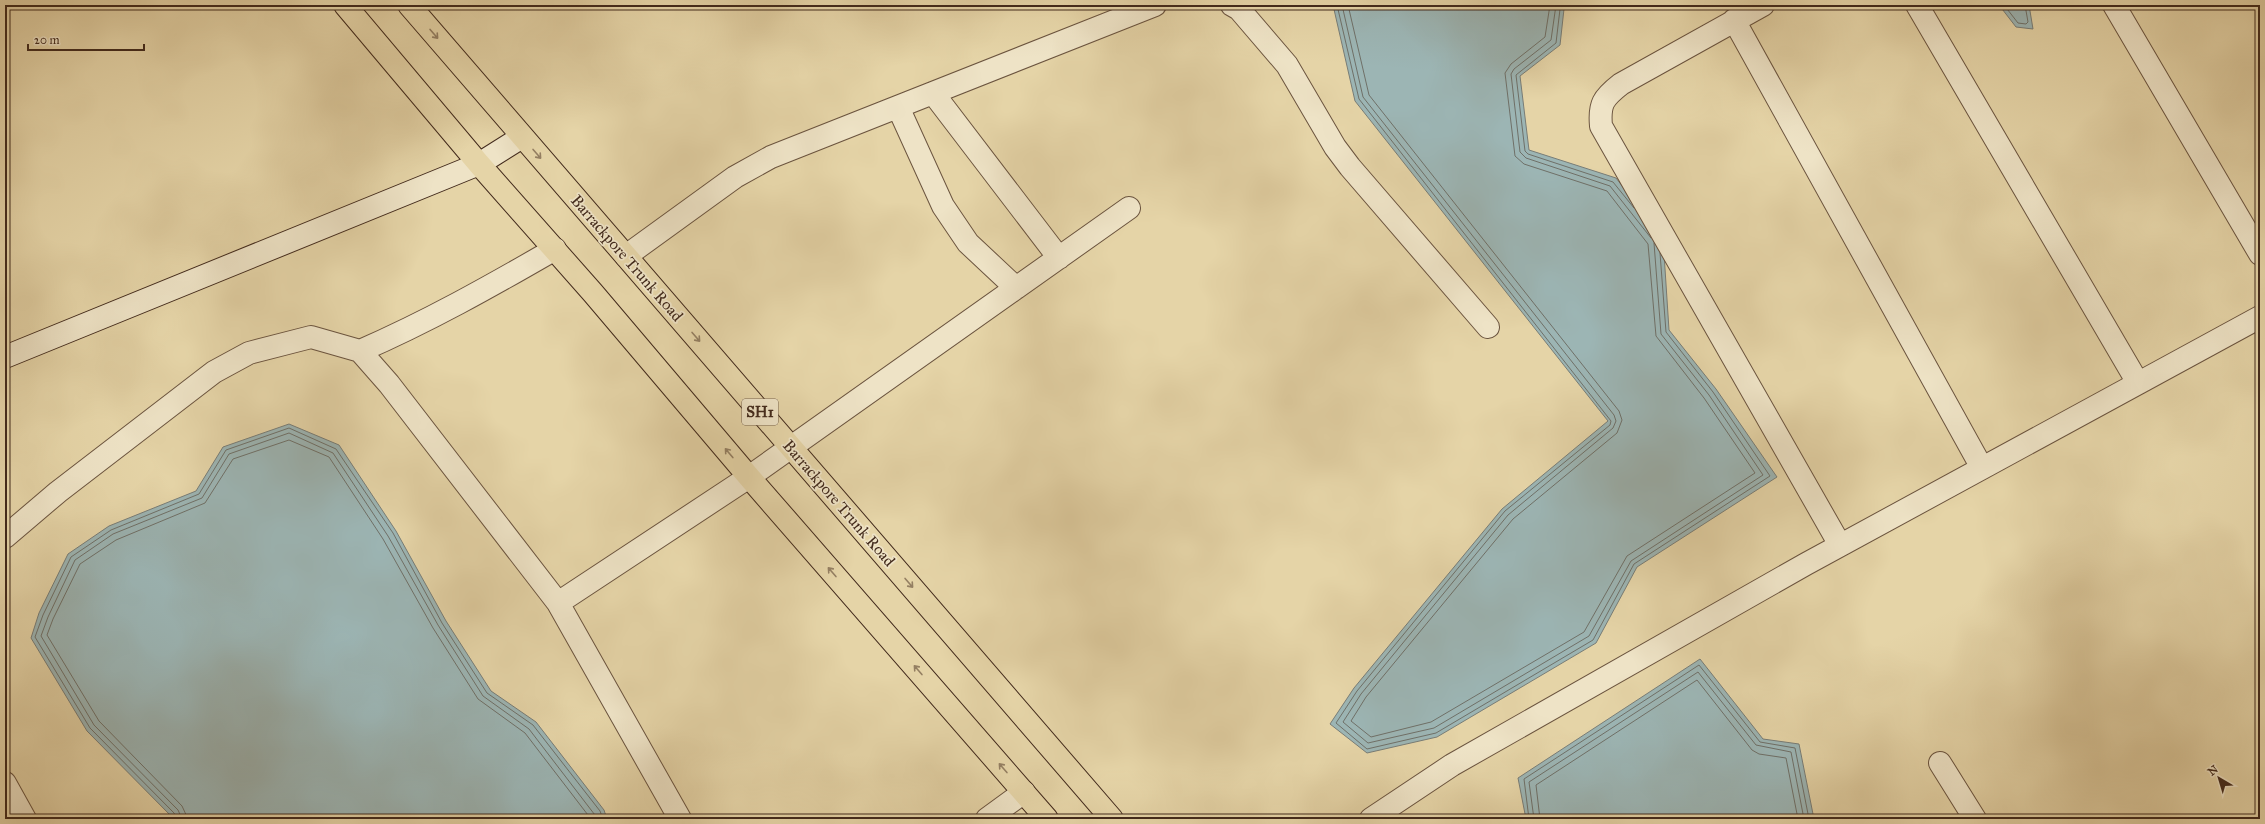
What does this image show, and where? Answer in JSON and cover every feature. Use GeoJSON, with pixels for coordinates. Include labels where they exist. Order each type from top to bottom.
{"type":"FeatureCollection","features":[{"type":"Feature","properties":{"kind":"main road"},"geometry":{"type":"LineString","coordinates":[[345,5],[479,164],[1047,819]]}},
{"type":"Feature","properties":{"kind":"main road","name":"Barrackpore Trunk Road"},"geometry":{"type":"LineString","coordinates":[[408,5],[1112,819]]}},
{"type":"Feature","properties":{"kind":"street"},"geometry":{"type":"LineString","coordinates":[[626,256],[735,177],[771,157],[1155,5]]}},
{"type":"Feature","properties":{"kind":"street"},"geometry":{"type":"LineString","coordinates":[[1232,5],[1239,9],[1284,60],[1335,147],[1350,167],[1488,327]]}},
{"type":"Feature","properties":{"kind":"street"},"geometry":{"type":"LineString","coordinates":[[1763,5],[1621,84],[1608,94],[1599,110],[1601,126],[1840,545]]}},
{"type":"Feature","properties":{"kind":"street"},"geometry":{"type":"LineString","coordinates":[[1916,5],[2138,383]]}},
{"type":"Feature","properties":{"kind":"street"},"geometry":{"type":"LineString","coordinates":[[2114,5],[2260,254]]}},
{"type":"Feature","properties":{"kind":"street"},"geometry":{"type":"LineString","coordinates":[[1734,20],[1982,468]]}},
{"type":"Feature","properties":{"kind":"street"},"geometry":{"type":"LineString","coordinates":[[933,93],[1059,258]]}},
{"type":"Feature","properties":{"kind":"street"},"geometry":{"type":"LineString","coordinates":[[898,107],[943,206],[968,243],[1016,288]]}},
{"type":"Feature","properties":{"kind":"street"},"geometry":{"type":"LineString","coordinates":[[5,357],[479,164],[522,137]]}},
{"type":"Feature","properties":{"kind":"street"},"geometry":{"type":"LineString","coordinates":[[558,603],[791,448],[1129,208]]}},
{"type":"Feature","properties":{"kind":"street"},"geometry":{"type":"LineString","coordinates":[[360,351],[397,335],[470,298],[555,250]]}},
{"type":"Feature","properties":{"kind":"street"},"geometry":{"type":"LineString","coordinates":[[1371,819],[1452,765],[1840,545],[2260,317]]}},
{"type":"Feature","properties":{"kind":"street"},"geometry":{"type":"LineString","coordinates":[[5,537],[58,492],[214,372],[249,354],[311,337],[360,351],[389,384],[558,603],[680,819]]}},
{"type":"Feature","properties":{"kind":"street"},"geometry":{"type":"LineString","coordinates":[[1940,763],[1975,819]]}},
{"type":"Feature","properties":{"kind":"street"},"geometry":{"type":"LineString","coordinates":[[5,783],[25,819]]}},
{"type":"Feature","properties":{"kind":"street"},"geometry":{"type":"LineString","coordinates":[[987,819],[1024,792]]}},
{"type":"Feature","properties":{"kind":"water"},"geometry":{"type":"Polygon","coordinates":[[[1333,5],[1575,5],[1564,9],[1560,45],[1520,76],[1529,150],[1616,178],[1663,238],[1669,330],[1716,389],[1777,477],[1637,567],[1596,643],[1437,737],[1367,753],[1330,724],[1354,688],[1502,509],[1608,421],[1355,101],[1333,5]]]}},
{"type":"Feature","properties":{"kind":"water"},"geometry":{"type":"Polygon","coordinates":[[[1999,5],[2029,5],[2033,29],[2016,27],[1999,5]]]}},
{"type":"Feature","properties":{"kind":"water"},"geometry":{"type":"Polygon","coordinates":[[[289,424],[339,445],[396,531],[446,621],[491,691],[536,722],[604,810],[607,819],[174,819],[87,731],[31,638],[39,613],[68,554],[109,526],[196,491],[223,447],[289,424]]]}},
{"type":"Feature","properties":{"kind":"water"},"geometry":{"type":"Polygon","coordinates":[[[1700,659],[1763,739],[1799,744],[1814,819],[1526,819],[1518,778],[1700,659]]]}}]}
